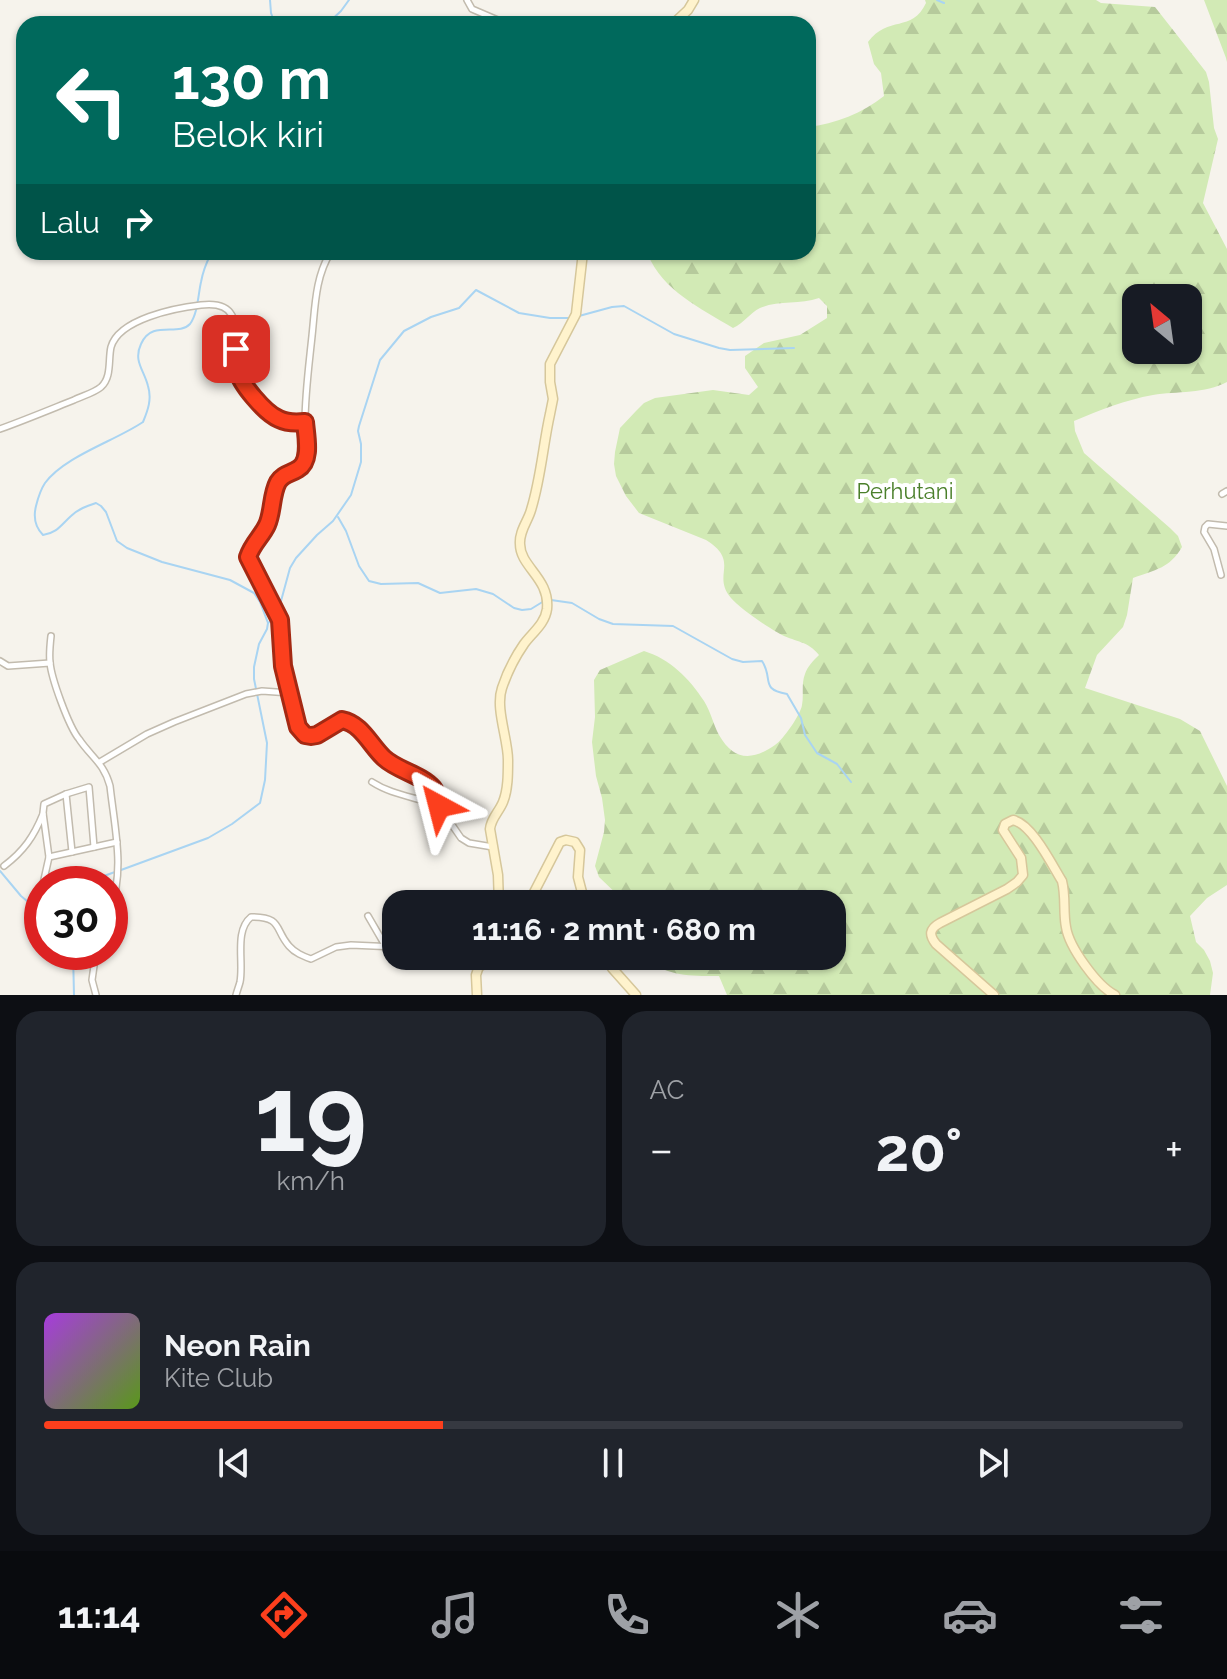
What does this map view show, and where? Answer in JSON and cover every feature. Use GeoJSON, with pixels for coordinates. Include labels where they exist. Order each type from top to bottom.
{"type":"FeatureCollection","features":[{"type":"Feature","properties":{"kind":"main road"},"geometry":{"type":"LineString","coordinates":[[682,16],[694,0]]}},
{"type":"Feature","properties":{"kind":"main road"},"geometry":{"type":"LineString","coordinates":[[499,890],[490,829],[506,790],[508,758],[500,695],[514,660],[545,619],[547,608],[540,580],[521,552],[520,539],[531,511],[553,399],[550,364],[575,317],[582,260]]}},
{"type":"Feature","properties":{"kind":"main road"},"geometry":{"type":"LineString","coordinates":[[994,995],[936,944],[931,931],[940,923],[1007,889],[1023,875],[1021,858],[1003,830],[1005,824],[1013,820],[1023,824],[1033,835],[1062,881],[1068,937],[1102,986],[1115,995]]}},
{"type":"Feature","properties":{"kind":"main road"},"geometry":{"type":"LineString","coordinates":[[535,890],[560,842],[567,840],[575,842],[580,850],[578,877],[581,890]]}},
{"type":"Feature","properties":{"kind":"main road"},"geometry":{"type":"LineString","coordinates":[[477,970],[477,995]]}},
{"type":"Feature","properties":{"kind":"main road"},"geometry":{"type":"LineString","coordinates":[[614,970],[636,995]]}},
{"type":"Feature","properties":{"kind":"street"},"geometry":{"type":"LineString","coordinates":[[467,0],[472,9],[488,16]]}},
{"type":"Feature","properties":{"kind":"street"},"geometry":{"type":"LineString","coordinates":[[325,260],[320,276],[309,368],[305,463],[280,479],[268,524],[248,557],[280,620],[283,666],[298,727],[305,735],[317,735],[347,720],[359,728],[385,759],[431,786],[439,806],[461,838],[469,843],[494,848]]}},
{"type":"Feature","properties":{"kind":"street"},"geometry":{"type":"LineString","coordinates":[[0,429],[100,388],[107,378],[111,348],[122,330],[137,321],[205,305],[217,305],[227,310],[234,320],[237,370],[254,397],[276,419],[290,423],[305,422]]}},
{"type":"Feature","properties":{"kind":"street"},"geometry":{"type":"LineString","coordinates":[[1221,575],[1214,549],[1204,532],[1208,524],[1227,526]]}},
{"type":"Feature","properties":{"kind":"street"},"geometry":{"type":"LineString","coordinates":[[51,636],[50,663],[71,727],[107,775],[119,866]]}},
{"type":"Feature","properties":{"kind":"street"},"geometry":{"type":"LineString","coordinates":[[0,661],[8,666],[50,663]]}},
{"type":"Feature","properties":{"kind":"street"},"geometry":{"type":"LineString","coordinates":[[100,762],[147,734],[246,694],[262,691],[290,693]]}},
{"type":"Feature","properties":{"kind":"street"},"geometry":{"type":"LineString","coordinates":[[372,782],[387,791],[439,806]]}},
{"type":"Feature","properties":{"kind":"street"},"geometry":{"type":"LineString","coordinates":[[47,866],[49,857],[44,804],[89,787],[94,847]]}},
{"type":"Feature","properties":{"kind":"street"},"geometry":{"type":"LineString","coordinates":[[66,794],[72,852]]}},
{"type":"Feature","properties":{"kind":"street"},"geometry":{"type":"LineString","coordinates":[[4,866],[26,847],[43,813]]}},
{"type":"Feature","properties":{"kind":"street"},"geometry":{"type":"LineString","coordinates":[[49,857],[117,842]]}},
{"type":"Feature","properties":{"kind":"street"},"geometry":{"type":"LineString","coordinates":[[368,916],[382,940]]}},
{"type":"Feature","properties":{"kind":"street"},"geometry":{"type":"LineString","coordinates":[[236,995],[240,981],[243,929],[251,917],[274,922],[289,947],[300,956],[311,959],[336,947],[382,948]]}},
{"type":"Feature","properties":{"kind":"street"},"geometry":{"type":"LineString","coordinates":[[93,970],[92,980],[96,995]]}},
{"type":"Feature","properties":{"kind":"green space","name":"Perhutani"},"geometry":{"type":"Polygon","coordinates":[[[925,0],[1096,0],[1155,7],[1206,72],[1218,139],[1203,203],[1227,249],[1227,382],[1200,390],[1132,400],[1074,421],[1084,453],[1170,528],[1178,536],[1182,547],[1167,564],[1133,578],[1123,627],[1097,655],[1085,688],[1180,719],[1200,731],[1227,786],[1227,885],[1207,898],[1190,916],[1196,942],[1210,961],[1213,973],[1210,995],[727,995],[719,976],[688,975],[665,970],[846,970],[846,890],[612,890],[599,877],[595,866],[605,820],[592,742],[594,680],[600,670],[644,651],[662,659],[678,670],[698,693],[725,744],[737,754],[751,756],[775,745],[791,726],[802,705],[806,671],[819,655],[806,644],[770,628],[731,598],[724,582],[722,555],[706,540],[639,513],[626,496],[614,464],[620,428],[644,403],[655,398],[713,390],[749,395],[758,387],[745,368],[745,356],[764,343],[800,335],[827,318],[827,306],[819,298],[767,306],[756,310],[733,328],[683,297],[662,277],[651,260],[816,260],[816,125],[848,117],[884,96],[881,73],[874,64],[868,42],[884,29],[914,18],[926,3],[925,0]]]}},
{"type":"Feature","properties":{"kind":"green space"},"geometry":{"type":"Polygon","coordinates":[[[1204,0],[1227,0],[1227,62],[1226,58],[1204,0]]]}},
{"type":"Feature","properties":{"kind":"waterway"},"geometry":{"type":"LineString","coordinates":[[270,0],[272,16]]}},
{"type":"Feature","properties":{"kind":"waterway"},"geometry":{"type":"LineString","coordinates":[[336,16],[349,0]]}},
{"type":"Feature","properties":{"kind":"waterway"},"geometry":{"type":"LineString","coordinates":[[937,0],[944,3]]}},
{"type":"Feature","properties":{"kind":"waterway"},"geometry":{"type":"LineString","coordinates":[[208,260],[190,324],[185,328],[152,332],[141,344],[139,361],[150,395],[143,422],[77,457],[54,473],[41,491],[36,506],[36,525],[43,535],[48,534],[77,511],[96,503],[106,512],[117,541],[127,548],[162,562],[230,580],[254,593],[268,623]]}},
{"type":"Feature","properties":{"kind":"waterway"},"geometry":{"type":"LineString","coordinates":[[278,612],[290,568],[296,558],[333,521],[351,495],[361,462],[359,426],[380,360],[404,331],[431,317],[459,308],[476,290],[519,313],[569,318]]}},
{"type":"Feature","properties":{"kind":"waterway"},"geometry":{"type":"LineString","coordinates":[[579,316],[624,306],[674,334],[719,348],[794,348]]}},
{"type":"Feature","properties":{"kind":"waterway"},"geometry":{"type":"LineString","coordinates":[[338,517],[359,566],[369,581],[381,584],[418,583],[440,593],[476,589],[493,594],[522,610],[531,609],[544,601]]}},
{"type":"Feature","properties":{"kind":"waterway"},"geometry":{"type":"LineString","coordinates":[[551,600],[572,603],[613,624],[673,626],[732,659],[762,661],[770,686],[787,694],[801,718],[805,735],[817,753],[837,764],[851,782]]}},
{"type":"Feature","properties":{"kind":"waterway"},"geometry":{"type":"LineString","coordinates":[[128,867],[208,838],[260,803],[267,743],[254,667],[268,623],[276,618]]}},
{"type":"Feature","properties":{"kind":"waterway"},"geometry":{"type":"LineString","coordinates":[[0,871],[24,898]]}},
{"type":"Feature","properties":{"kind":"waterway"},"geometry":{"type":"LineString","coordinates":[[73,970],[74,995]]}},
{"type":"Feature","properties":{"kind":"route"},"geometry":{"type":"LineString","coordinates":[[236,349],[237,370],[254,397],[276,419],[290,423],[305,422],[305,463],[280,479],[268,524],[248,557],[280,620],[283,666],[298,727],[305,735],[311,736],[347,720],[359,728],[385,759],[431,786],[439,806]]}}]}
